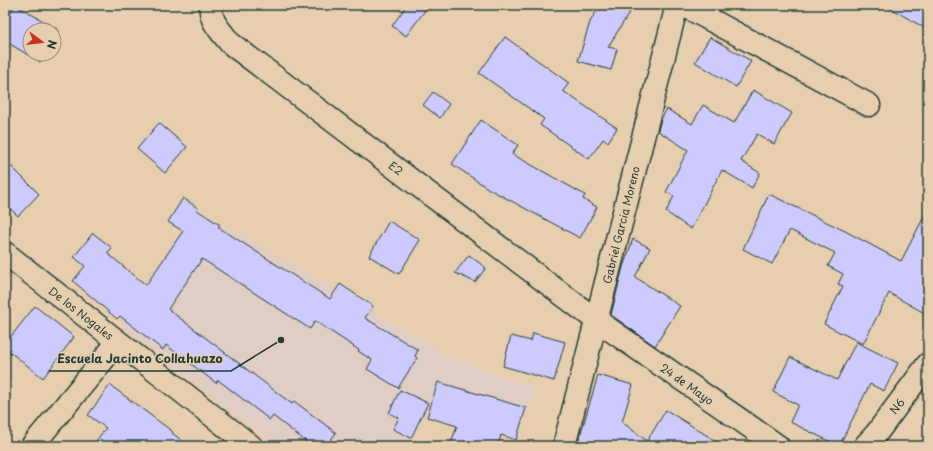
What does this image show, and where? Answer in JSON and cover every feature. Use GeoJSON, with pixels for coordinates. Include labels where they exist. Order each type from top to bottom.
{"type":"FeatureCollection","features":[{"type":"Feature","properties":{"kind":"street","name":"E2"},"geometry":{"type":"LineString","coordinates":[[211,5],[212,17],[230,43],[596,320]]}},
{"type":"Feature","properties":{"kind":"street","name":"Gabriel Garcia Moreno"},"geometry":{"type":"LineString","coordinates":[[564,446],[678,5]]}},
{"type":"Feature","properties":{"kind":"street"},"geometry":{"type":"LineString","coordinates":[[683,5],[869,105]]}},
{"type":"Feature","properties":{"kind":"street","name":"De los Nogales"},"geometry":{"type":"LineString","coordinates":[[5,253],[251,446]]}},
{"type":"Feature","properties":{"kind":"street","name":"24 de Mayo"},"geometry":{"type":"LineString","coordinates":[[596,320],[778,446]]}},
{"type":"Feature","properties":{"kind":"street"},"geometry":{"type":"LineString","coordinates":[[32,446],[118,342]]}},
{"type":"Feature","properties":{"kind":"street","name":"N6"},"geometry":{"type":"LineString","coordinates":[[865,446],[876,434],[928,364]]}},
{"type":"Feature","properties":{"kind":"shaded area"},"geometry":{"type":"Polygon","coordinates":[[[196,208],[448,356],[535,389],[517,440],[428,407],[410,446],[277,446],[120,324],[196,208]]]}},
{"type":"Feature","properties":{"kind":"building"},"geometry":{"type":"Polygon","coordinates":[[[15,5],[45,22],[22,22],[22,51],[5,41],[5,21],[15,5]]]}},
{"type":"Feature","properties":{"kind":"building"},"geometry":{"type":"Polygon","coordinates":[[[407,5],[429,5],[406,36],[392,26],[407,5]]]}},
{"type":"Feature","properties":{"kind":"building"},"geometry":{"type":"Polygon","coordinates":[[[600,5],[634,5],[608,47],[617,49],[611,70],[578,61],[590,22],[600,5]]]}},
{"type":"Feature","properties":{"kind":"building"},"geometry":{"type":"Polygon","coordinates":[[[885,5],[928,5],[928,30],[885,5]]]}},
{"type":"Feature","properties":{"kind":"building"},"geometry":{"type":"Polygon","coordinates":[[[505,37],[569,83],[563,91],[617,128],[608,142],[603,139],[589,159],[540,125],[544,119],[479,73],[505,37]]]}},
{"type":"Feature","properties":{"kind":"building"},"geometry":{"type":"Polygon","coordinates":[[[710,37],[751,61],[736,87],[695,62],[710,37]]]}},
{"type":"Feature","properties":{"kind":"building"},"geometry":{"type":"Polygon","coordinates":[[[753,90],[792,113],[774,144],[757,134],[741,161],[760,173],[752,188],[722,170],[691,229],[666,212],[674,196],[666,192],[688,150],[658,131],[661,119],[667,109],[692,124],[703,105],[734,123],[753,90]]]}},
{"type":"Feature","properties":{"kind":"building"},"geometry":{"type":"Polygon","coordinates":[[[433,92],[449,104],[440,118],[423,105],[433,92]]]}},
{"type":"Feature","properties":{"kind":"building"},"geometry":{"type":"Polygon","coordinates":[[[481,120],[518,145],[512,154],[585,195],[583,199],[597,207],[580,238],[489,189],[452,164],[481,120]]]}},
{"type":"Feature","properties":{"kind":"building"},"geometry":{"type":"Polygon","coordinates":[[[159,123],[187,147],[165,173],[137,149],[159,123]]]}},
{"type":"Feature","properties":{"kind":"building"},"geometry":{"type":"Polygon","coordinates":[[[5,160],[39,194],[18,216],[5,204],[5,160]]]}},
{"type":"Feature","properties":{"kind":"building"},"geometry":{"type":"Polygon","coordinates":[[[769,194],[845,231],[901,261],[928,209],[928,315],[889,293],[863,344],[824,324],[843,286],[838,284],[843,274],[828,266],[835,253],[790,230],[772,264],[743,249],[769,194]]]}},
{"type":"Feature","properties":{"kind":"building"},"geometry":{"type":"Polygon","coordinates":[[[183,198],[198,208],[197,210],[220,225],[218,227],[330,299],[340,284],[373,306],[365,318],[418,350],[415,356],[417,358],[398,388],[367,369],[372,360],[315,321],[310,329],[202,259],[168,309],[292,404],[294,401],[336,433],[326,446],[312,446],[273,416],[270,420],[218,380],[216,383],[166,345],[163,350],[120,316],[117,319],[73,281],[85,266],[74,257],[93,233],[112,248],[107,253],[146,285],[183,231],[168,222],[183,198]]]}},
{"type":"Feature","properties":{"kind":"building"},"geometry":{"type":"Polygon","coordinates":[[[389,221],[420,240],[399,274],[369,256],[389,221]]]}},
{"type":"Feature","properties":{"kind":"building"},"geometry":{"type":"Polygon","coordinates":[[[633,239],[650,248],[635,277],[680,306],[655,346],[611,315],[623,267],[633,239]]]}},
{"type":"Feature","properties":{"kind":"building"},"geometry":{"type":"Polygon","coordinates":[[[469,255],[486,268],[475,282],[455,273],[469,255]]]}},
{"type":"Feature","properties":{"kind":"building"},"geometry":{"type":"Polygon","coordinates":[[[35,306],[74,337],[43,378],[5,348],[5,344],[35,306]]]}},
{"type":"Feature","properties":{"kind":"building"},"geometry":{"type":"Polygon","coordinates":[[[533,333],[565,342],[554,381],[503,366],[511,336],[531,341],[533,333]]]}},
{"type":"Feature","properties":{"kind":"building"},"geometry":{"type":"Polygon","coordinates":[[[856,342],[898,363],[884,391],[870,384],[839,446],[790,422],[798,405],[773,392],[790,357],[837,380],[856,342]]]}},
{"type":"Feature","properties":{"kind":"building"},"geometry":{"type":"Polygon","coordinates":[[[598,375],[633,385],[622,422],[647,441],[666,410],[724,446],[577,446],[598,375]]]}},
{"type":"Feature","properties":{"kind":"building"},"geometry":{"type":"Polygon","coordinates":[[[438,382],[526,408],[516,440],[501,435],[498,446],[450,446],[457,426],[427,417],[438,382]]]}},
{"type":"Feature","properties":{"kind":"building"},"geometry":{"type":"Polygon","coordinates":[[[110,385],[173,432],[172,433],[189,446],[92,446],[106,428],[88,415],[110,385]]]}},
{"type":"Feature","properties":{"kind":"building"},"geometry":{"type":"Polygon","coordinates":[[[400,390],[428,403],[411,438],[393,429],[399,418],[389,413],[400,390]]]}},
{"type":"Feature","properties":{"kind":"place","name":"Escuela Jacinto Collahuazo"},"geometry":{"type":"Point","coordinates":[281,340]}}]}
